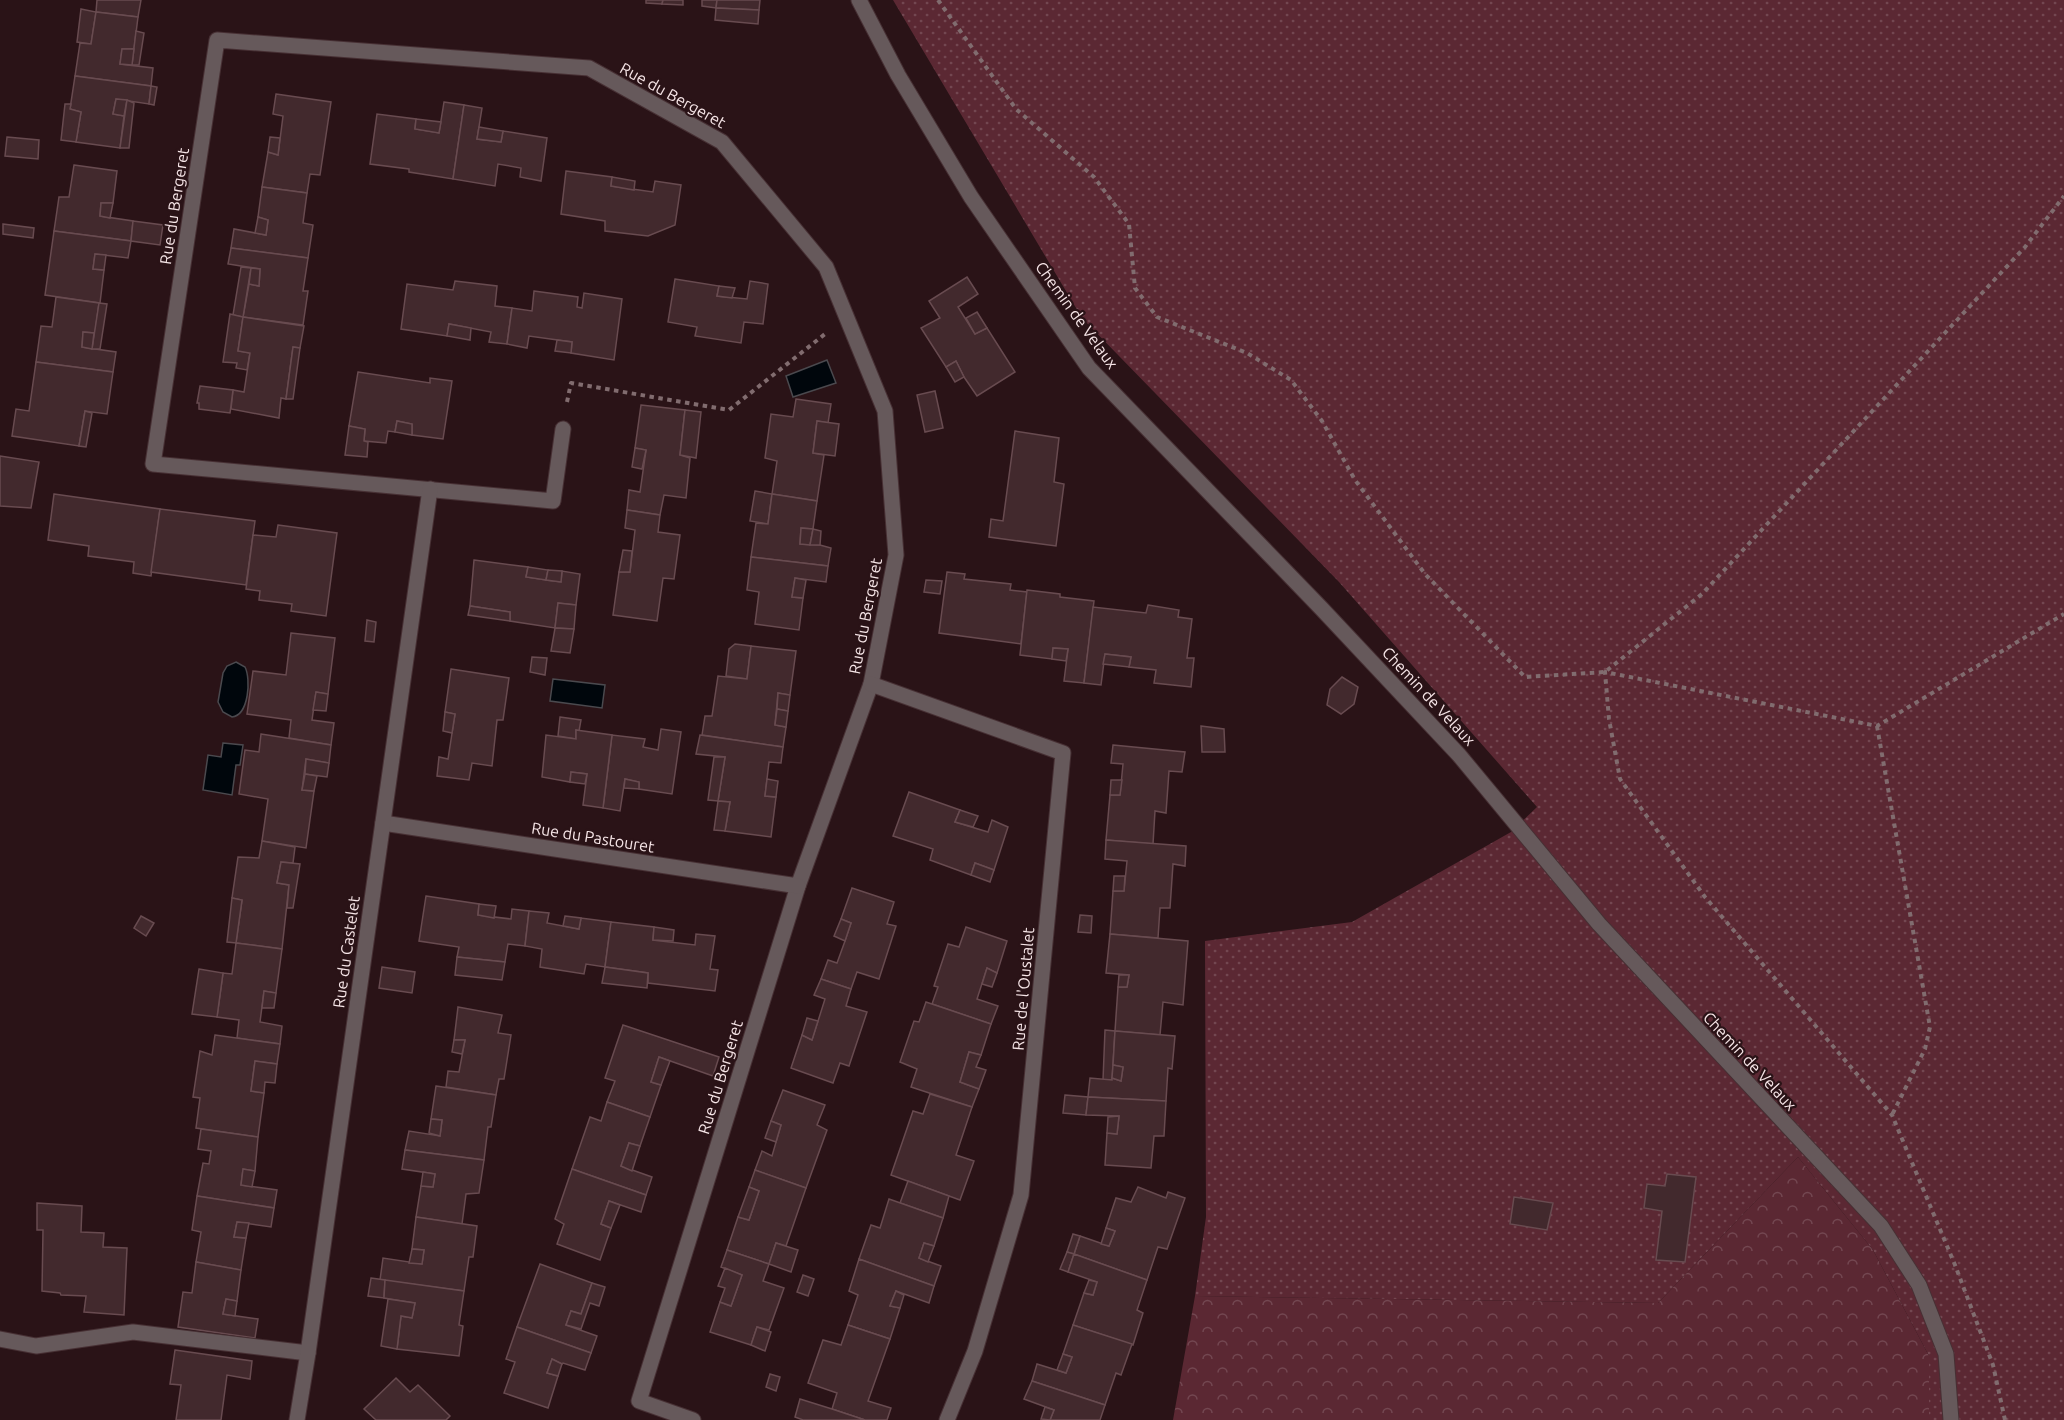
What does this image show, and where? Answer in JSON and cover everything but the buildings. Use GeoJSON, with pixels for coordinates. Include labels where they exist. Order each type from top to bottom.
{"type":"FeatureCollection","features":[{"type":"Feature","properties":{"kind":"street","name":"Chemin de Velaux"},"geometry":{"type":"LineString","coordinates":[[859,0],[898,75],[971,197],[1089,368],[1460,755],[1599,924],[1881,1226],[1919,1285],[1946,1354],[1951,1420]]}},
{"type":"Feature","properties":{"kind":"street","name":"Rue du Bergeret"},"geometry":{"type":"LineString","coordinates":[[562,429],[553,501],[153,464],[217,40],[589,68],[722,142],[826,267],[885,411],[896,555],[871,684],[798,886],[639,1401],[693,1420]]}},
{"type":"Feature","properties":{"kind":"street","name":"Rue du Castelet"},"geometry":{"type":"LineString","coordinates":[[297,1420],[430,489]]}},
{"type":"Feature","properties":{"kind":"street","name":"Rue de l'Oustalet"},"geometry":{"type":"LineString","coordinates":[[871,684],[1063,753],[1021,1195],[975,1351],[947,1420]]}},
{"type":"Feature","properties":{"kind":"street","name":"Rue du Pastouret"},"geometry":{"type":"LineString","coordinates":[[382,823],[798,886]]}},
{"type":"Feature","properties":{"kind":"street"},"geometry":{"type":"LineString","coordinates":[[0,1339],[36,1346],[133,1332],[308,1353]]}},
{"type":"Feature","properties":{"kind":"path"},"geometry":{"type":"LineString","coordinates":[[938,0],[1016,110],[1094,177],[1129,224],[1135,288],[1157,317],[1247,353],[1292,380],[1322,421],[1355,480],[1425,574],[1525,677],[1605,672],[1877,726],[2064,614]]}},
{"type":"Feature","properties":{"kind":"path"},"geometry":{"type":"LineString","coordinates":[[1605,672],[1702,594],[2025,248],[2064,196]]}},
{"type":"Feature","properties":{"kind":"path"},"geometry":{"type":"LineString","coordinates":[[562,429],[571,383],[729,410],[846,316]]}},
{"type":"Feature","properties":{"kind":"path"},"geometry":{"type":"LineString","coordinates":[[1605,672],[1609,719],[1620,779],[1705,897],[1892,1115],[1955,1265],[1993,1365],[2005,1420]]}},
{"type":"Feature","properties":{"kind":"path"},"geometry":{"type":"LineString","coordinates":[[1877,726],[1930,1027],[1925,1049],[1892,1115]]}},
{"type":"Feature","properties":{"kind":"green space"},"geometry":{"type":"Polygon","coordinates":[[[893,0],[2064,0],[2064,1420],[1929,1420],[1929,1356],[1873,1250],[1798,1157],[1658,1303],[1195,1296],[1206,1217],[1205,941],[1352,922],[1511,832],[1537,807],[1339,582],[1082,318],[893,0]]]}},
{"type":"Feature","properties":{"kind":"green space"},"geometry":{"type":"Polygon","coordinates":[[[1798,1157],[1873,1250],[1929,1356],[1929,1420],[1173,1420],[1195,1296],[1658,1303],[1798,1157]]]}},
{"type":"Feature","properties":{"kind":"shaded area"},"geometry":{"type":"Polygon","coordinates":[[[827,360],[836,383],[793,397],[786,376],[827,360]]]}},
{"type":"Feature","properties":{"kind":"shaded area"},"geometry":{"type":"Polygon","coordinates":[[[236,662],[245,667],[248,688],[242,710],[238,715],[232,717],[223,712],[218,702],[223,673],[227,666],[236,662]]]}},
{"type":"Feature","properties":{"kind":"shaded area"},"geometry":{"type":"Polygon","coordinates":[[[553,679],[605,685],[602,708],[550,701],[553,679]]]}},
{"type":"Feature","properties":{"kind":"shaded area"},"geometry":{"type":"Polygon","coordinates":[[[223,743],[243,745],[240,765],[236,765],[232,795],[203,790],[208,755],[221,757],[223,743]]]}}]}
